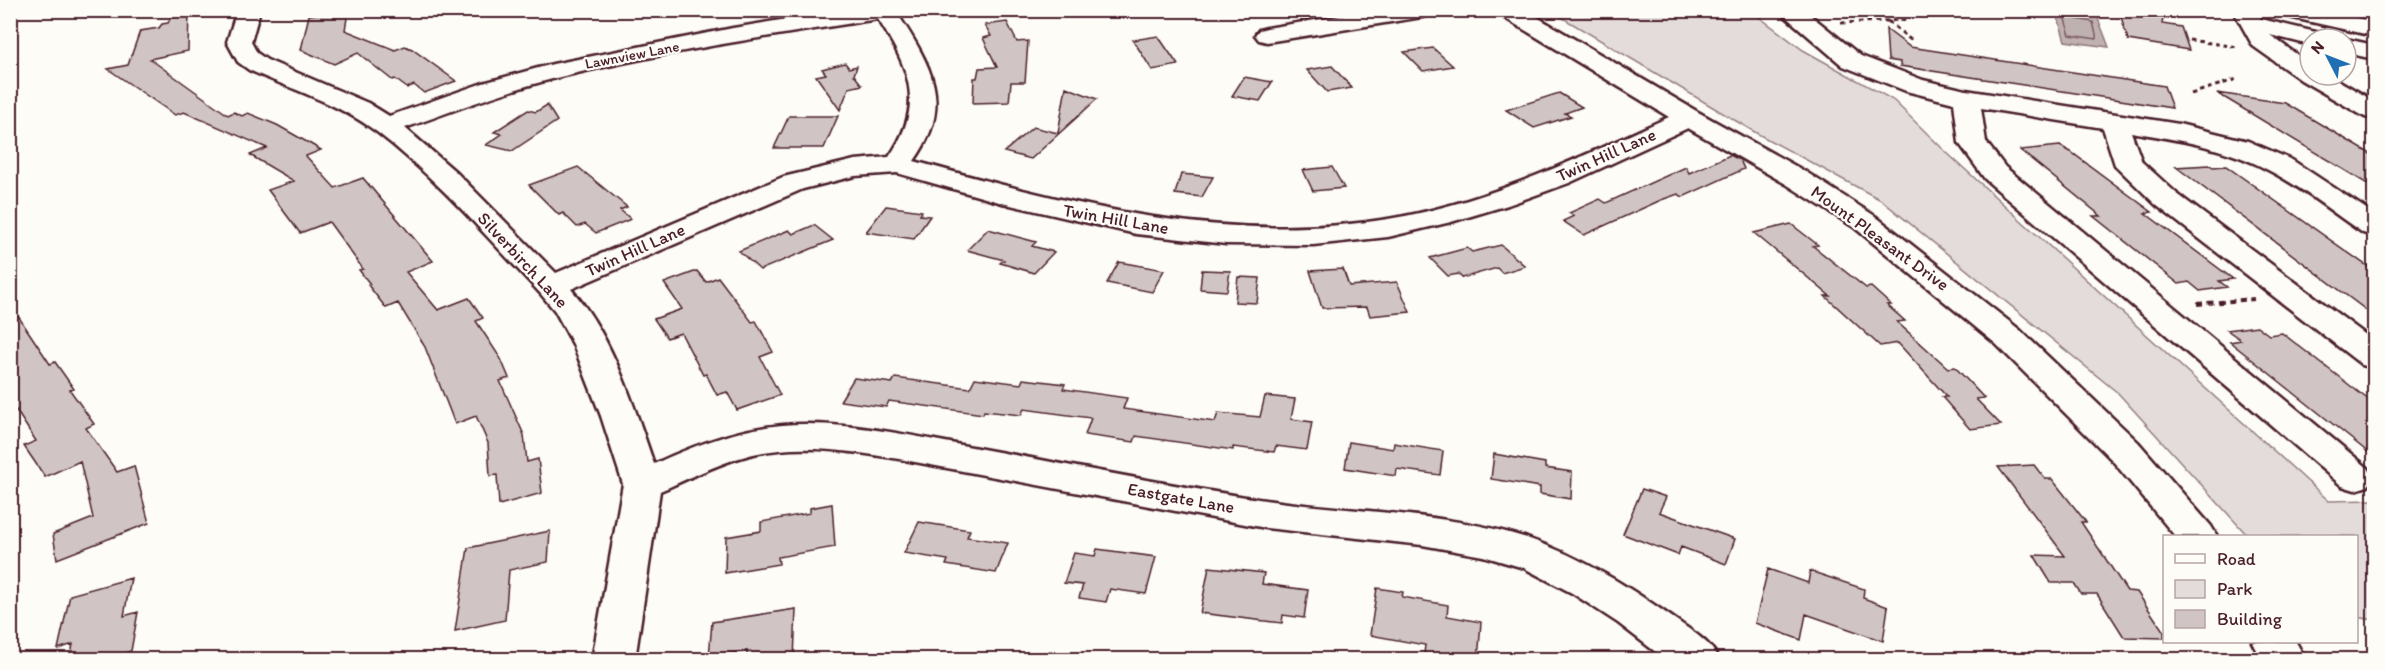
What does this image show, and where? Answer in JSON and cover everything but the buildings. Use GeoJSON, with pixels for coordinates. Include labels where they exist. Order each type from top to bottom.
{"type":"FeatureCollection","features":[{"type":"Feature","properties":{"kind":"street","name":"Silverbirch Lane"},"geometry":{"type":"LineString","coordinates":[[249,10],[239,42],[247,57],[275,74],[359,109],[386,126],[446,178],[569,307],[590,345],[619,416],[642,483],[613,660]]}},
{"type":"Feature","properties":{"kind":"street"},"geometry":{"type":"LineString","coordinates":[[1267,35],[1422,10]]}},
{"type":"Feature","properties":{"kind":"street","name":"Mount Pleasant Drive"},"geometry":{"type":"LineString","coordinates":[[1508,10],[1689,118],[1796,178],[1864,222],[1935,276],[2008,337],[2084,410],[2125,451],[2195,535]]}},
{"type":"Feature","properties":{"kind":"street"},"geometry":{"type":"LineString","coordinates":[[1789,10],[1852,61],[1915,86],[1966,98],[2199,136],[2260,156],[2282,166],[2374,227]]}},
{"type":"Feature","properties":{"kind":"street"},"geometry":{"type":"LineString","coordinates":[[2288,10],[2374,29]]}},
{"type":"Feature","properties":{"kind":"street","name":"Lawnview Lane"},"geometry":{"type":"LineString","coordinates":[[386,126],[492,88],[553,71],[733,35],[886,11]]}},
{"type":"Feature","properties":{"kind":"street"},"geometry":{"type":"LineString","coordinates":[[886,11],[910,51],[925,88],[923,112],[916,137],[898,165]]}},
{"type":"Feature","properties":{"kind":"street"},"geometry":{"type":"LineString","coordinates":[[2247,17],[2298,33]]}},
{"type":"Feature","properties":{"kind":"street"},"geometry":{"type":"LineString","coordinates":[[2247,17],[2261,41],[2298,67]]}},
{"type":"Feature","properties":{"kind":"street"},"geometry":{"type":"LineString","coordinates":[[2358,49],[2374,52]]}},
{"type":"Feature","properties":{"kind":"street"},"geometry":{"type":"LineString","coordinates":[[2331,87],[2374,111]]}},
{"type":"Feature","properties":{"kind":"street"},"geometry":{"type":"LineString","coordinates":[[1966,98],[1973,142],[1995,173],[2355,477]]}},
{"type":"Feature","properties":{"kind":"street","name":"Twin Hill Lane"},"geometry":{"type":"LineString","coordinates":[[551,286],[793,183],[855,168],[898,165],[1016,198],[1136,225],[1226,235],[1313,236],[1388,228],[1498,200],[1559,177],[1689,118]]}},
{"type":"Feature","properties":{"kind":"street"},"geometry":{"type":"LineString","coordinates":[[2114,121],[2128,165],[2166,199],[2374,357]]}},
{"type":"Feature","properties":{"kind":"street","name":"Eastgate Lane"},"geometry":{"type":"LineString","coordinates":[[642,483],[696,460],[742,444],[784,437],[824,438],[908,449],[1269,514],[1461,537],[1515,549],[1575,576],[1638,614],[1698,660]]}},
{"type":"Feature","properties":{"kind":"street"},"geometry":{"type":"LineString","coordinates":[[2274,643],[2285,660]]}},
{"type":"Feature","properties":{"kind":"path"},"geometry":{"type":"LineString","coordinates":[[1835,23],[1904,20],[1892,10]]}},
{"type":"Feature","properties":{"kind":"path"},"geometry":{"type":"LineString","coordinates":[[1888,21],[1912,41]]}},
{"type":"Feature","properties":{"kind":"path"},"geometry":{"type":"LineString","coordinates":[[2189,40],[2238,47]]}},
{"type":"Feature","properties":{"kind":"path"},"geometry":{"type":"LineString","coordinates":[[2191,94],[2237,79]]}},
{"type":"Feature","properties":{"kind":"path"},"geometry":{"type":"LineString","coordinates":[[2197,304],[2260,298]]}},
{"type":"Feature","properties":{"kind":"green space"},"geometry":{"type":"Polygon","coordinates":[[[1551,11],[1751,11],[1803,50],[1893,100],[1946,152],[2329,501],[2374,500],[2374,620],[2358,617],[2358,535],[2247,535],[2118,393],[1881,200],[1758,134],[1551,11]]]}},
{"type":"Feature","properties":{"kind":"water"},"geometry":{"type":"Polygon","coordinates":[[[2056,11],[2097,16],[2109,47],[2065,41],[2056,11]]]}}]}
